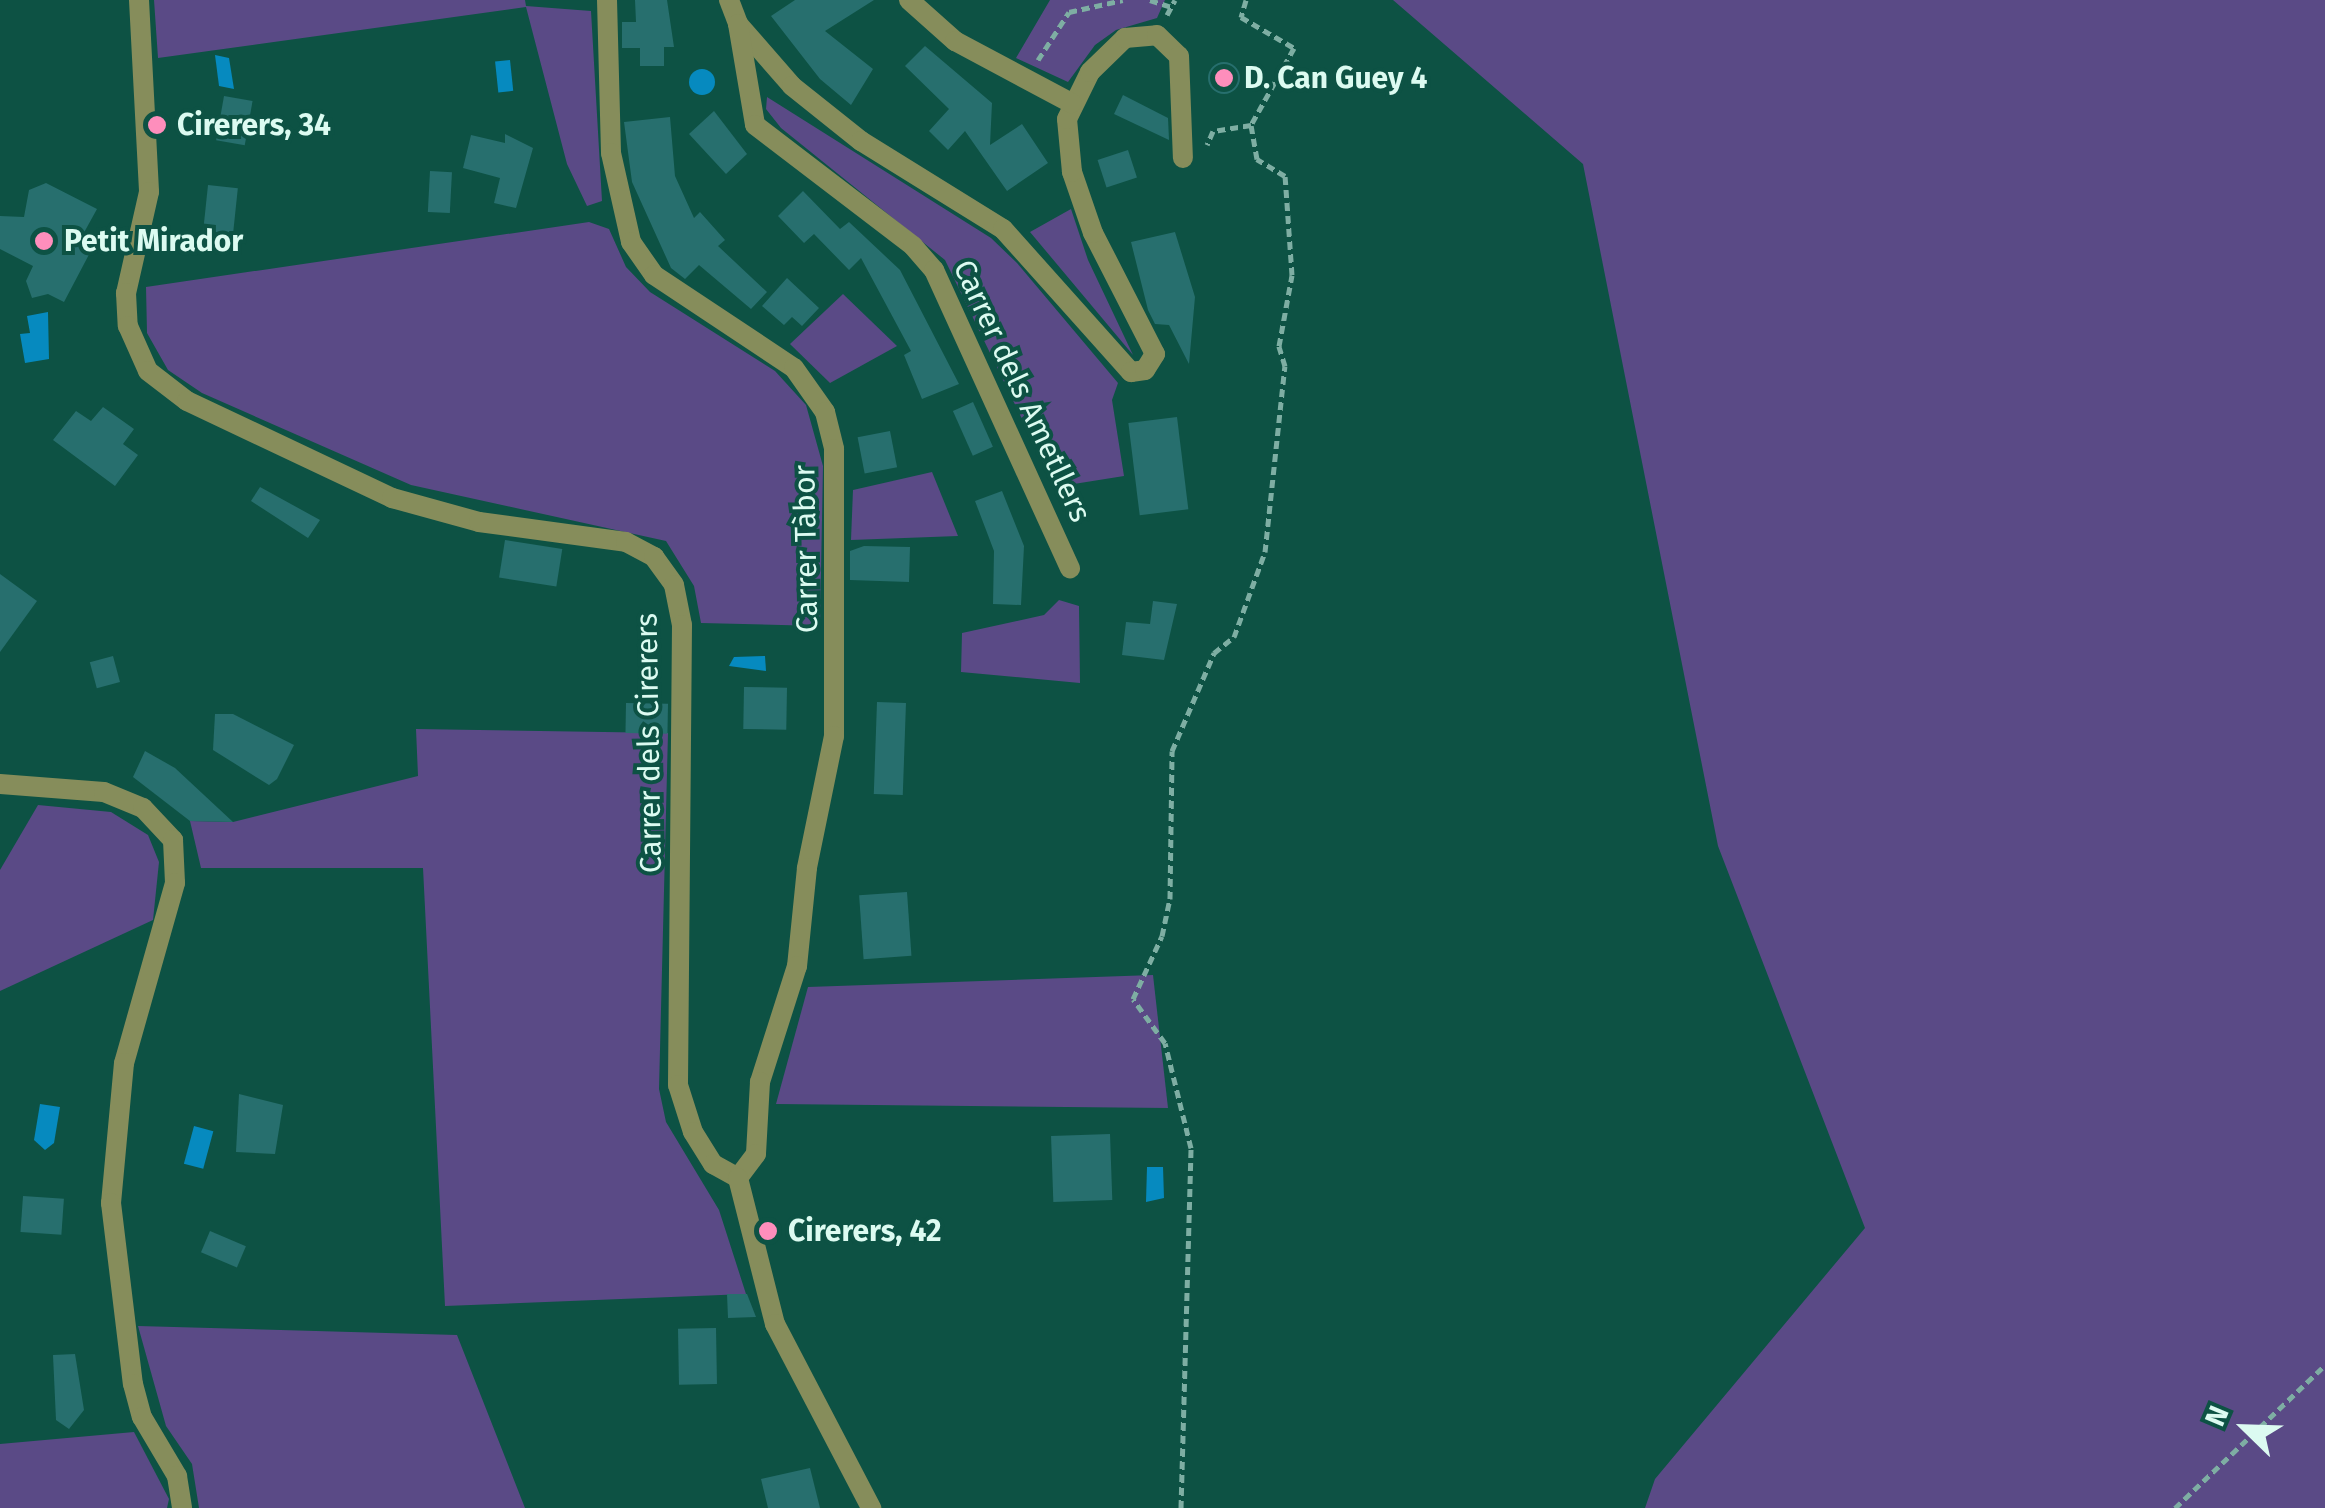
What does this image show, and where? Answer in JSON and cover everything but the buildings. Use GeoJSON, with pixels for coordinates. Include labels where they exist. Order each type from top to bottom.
{"type":"FeatureCollection","features":[{"type":"Feature","properties":{"kind":"street","name":"Carrer dels Cirerers"},"geometry":{"type":"LineString","coordinates":[[140,0],[149,192],[126,293],[128,326],[148,371],[187,401],[392,498],[478,522],[626,542],[654,557],[674,585],[682,624],[678,1085],[703,1148],[721,1174],[738,1178]]}},
{"type":"Feature","properties":{"kind":"street","name":"Carrer Tàbor"},"geometry":{"type":"LineString","coordinates":[[607,0],[611,154],[631,242],[654,275],[794,368],[825,412],[834,449],[834,736],[807,868],[797,966],[760,1082],[756,1154],[738,1178]]}},
{"type":"Feature","properties":{"kind":"street"},"geometry":{"type":"LineString","coordinates":[[729,0],[738,24],[824,114],[995,222],[1120,365],[1139,372],[1155,354],[1083,204],[1069,146],[1071,103],[1112,46],[1138,33],[1158,35],[1179,56],[1183,158]]}},
{"type":"Feature","properties":{"kind":"street"},"geometry":{"type":"LineString","coordinates":[[910,0],[940,30],[1071,103]]}},
{"type":"Feature","properties":{"kind":"street","name":"Carrer dels Ametllers"},"geometry":{"type":"LineString","coordinates":[[738,24],[755,126],[913,246],[943,286],[1070,569]]}},
{"type":"Feature","properties":{"kind":"street"},"geometry":{"type":"LineString","coordinates":[[0,784],[104,792],[143,808],[172,840],[175,883],[124,1063],[111,1202],[133,1384],[142,1417],[177,1476],[182,1508]]}},
{"type":"Feature","properties":{"kind":"street"},"geometry":{"type":"LineString","coordinates":[[738,1178],[775,1324],[871,1508]]}},
{"type":"Feature","properties":{"kind":"path"},"geometry":{"type":"LineString","coordinates":[[1026,79],[1069,12],[1123,0]]}},
{"type":"Feature","properties":{"kind":"path"},"geometry":{"type":"LineString","coordinates":[[1150,0],[1172,6]]}},
{"type":"Feature","properties":{"kind":"path"},"geometry":{"type":"LineString","coordinates":[[1181,1508],[1191,1148],[1165,1042],[1133,998],[1162,936],[1170,899],[1172,751],[1214,654],[1234,637],[1265,552],[1285,366],[1280,346],[1292,275],[1291,215],[1285,176],[1257,159],[1251,125],[1294,48],[1241,17],[1246,0]]}},
{"type":"Feature","properties":{"kind":"path"},"geometry":{"type":"LineString","coordinates":[[1183,158],[1194,161],[1202,155],[1212,131],[1251,125]]}},
{"type":"Feature","properties":{"kind":"path"},"geometry":{"type":"LineString","coordinates":[[2175,1508],[2325,1365]]}},
{"type":"Feature","properties":{"kind":"shaded area"},"geometry":{"type":"Polygon","coordinates":[[[154,0],[525,0],[526,6],[591,11],[602,201],[587,206],[567,164],[526,7],[158,58],[154,0]]]}},
{"type":"Feature","properties":{"kind":"shaded area"},"geometry":{"type":"Polygon","coordinates":[[[1050,0],[1165,0],[1157,18],[1116,30],[1095,45],[1068,82],[1016,58],[1050,0]]]}},
{"type":"Feature","properties":{"kind":"shaded area"},"geometry":{"type":"Polygon","coordinates":[[[1393,0],[2325,0],[2325,1508],[1645,1508],[1655,1479],[1865,1228],[1718,846],[1583,164],[1393,0]]]}},
{"type":"Feature","properties":{"kind":"shaded area"},"geometry":{"type":"Polygon","coordinates":[[[767,97],[991,238],[1017,263],[1118,383],[1112,400],[1124,476],[1055,487],[945,260],[781,128],[766,109],[767,97]]]}},
{"type":"Feature","properties":{"kind":"shaded area"},"geometry":{"type":"Polygon","coordinates":[[[1071,209],[1088,260],[1133,355],[1030,232],[1071,209]]]}},
{"type":"Feature","properties":{"kind":"shaded area"},"geometry":{"type":"Polygon","coordinates":[[[589,222],[609,229],[626,267],[650,292],[775,371],[806,405],[823,466],[820,626],[701,623],[694,586],[666,541],[411,485],[202,393],[168,370],[147,333],[146,287],[589,222]]]}},
{"type":"Feature","properties":{"kind":"shaded area"},"geometry":{"type":"Polygon","coordinates":[[[843,294],[897,346],[830,383],[790,344],[843,294]]]}},
{"type":"Feature","properties":{"kind":"shaded area"},"geometry":{"type":"Polygon","coordinates":[[[932,472],[958,536],[851,540],[853,490],[932,472]]]}},
{"type":"Feature","properties":{"kind":"shaded area"},"geometry":{"type":"Polygon","coordinates":[[[1059,600],[1079,606],[1080,683],[961,672],[962,633],[1044,615],[1059,600]]]}},
{"type":"Feature","properties":{"kind":"shaded area"},"geometry":{"type":"Polygon","coordinates":[[[416,729],[668,733],[659,1089],[666,1122],[719,1210],[746,1294],[445,1306],[423,868],[201,868],[190,821],[233,822],[418,776],[416,729]]]}},
{"type":"Feature","properties":{"kind":"shaded area"},"geometry":{"type":"Polygon","coordinates":[[[38,805],[111,812],[148,835],[159,862],[153,920],[0,991],[0,870],[38,805]]]}},
{"type":"Feature","properties":{"kind":"shaded area"},"geometry":{"type":"Polygon","coordinates":[[[1153,975],[1168,1108],[776,1104],[808,987],[1153,975]]]}},
{"type":"Feature","properties":{"kind":"shaded area"},"geometry":{"type":"Polygon","coordinates":[[[138,1326],[457,1335],[525,1508],[199,1508],[192,1464],[166,1426],[138,1326]]]}},
{"type":"Feature","properties":{"kind":"shaded area"},"geometry":{"type":"Polygon","coordinates":[[[134,1432],[169,1499],[167,1508],[0,1508],[0,1444],[134,1432]]]}},
{"type":"Feature","properties":{"kind":"water"},"geometry":{"type":"Polygon","coordinates":[[[215,55],[229,58],[234,89],[219,86],[215,55]]]}},
{"type":"Feature","properties":{"kind":"water"},"geometry":{"type":"Polygon","coordinates":[[[510,60],[513,91],[498,92],[495,62],[510,60]]]}},
{"type":"Feature","properties":{"kind":"water"},"geometry":{"type":"Polygon","coordinates":[[[702,69],[711,73],[715,82],[711,91],[702,95],[693,91],[689,82],[693,73],[702,69]]]}},
{"type":"Feature","properties":{"kind":"water"},"geometry":{"type":"Polygon","coordinates":[[[48,312],[49,359],[25,363],[20,334],[30,333],[27,316],[48,312]]]}},
{"type":"Feature","properties":{"kind":"water"},"geometry":{"type":"Polygon","coordinates":[[[765,656],[766,671],[729,666],[734,657],[765,656]]]}},
{"type":"Feature","properties":{"kind":"water"},"geometry":{"type":"Polygon","coordinates":[[[40,1104],[60,1107],[54,1143],[45,1150],[34,1140],[40,1104]]]}},
{"type":"Feature","properties":{"kind":"water"},"geometry":{"type":"Polygon","coordinates":[[[194,1126],[213,1131],[203,1169],[184,1164],[194,1126]]]}},
{"type":"Feature","properties":{"kind":"water"},"geometry":{"type":"Polygon","coordinates":[[[1147,1167],[1163,1167],[1164,1198],[1146,1202],[1147,1167]]]}},
{"type":"Feature","properties":{"kind":"place","name":"D. Can Guey 4"},"geometry":{"type":"Point","coordinates":[1224,78]}},
{"type":"Feature","properties":{"kind":"place","name":"Cirerers, 34"},"geometry":{"type":"Point","coordinates":[157,125]}},
{"type":"Feature","properties":{"kind":"place","name":"Petit Mirador"},"geometry":{"type":"Point","coordinates":[44,241]}},
{"type":"Feature","properties":{"kind":"place","name":"Cirerers, 42"},"geometry":{"type":"Point","coordinates":[768,1231]}}]}
